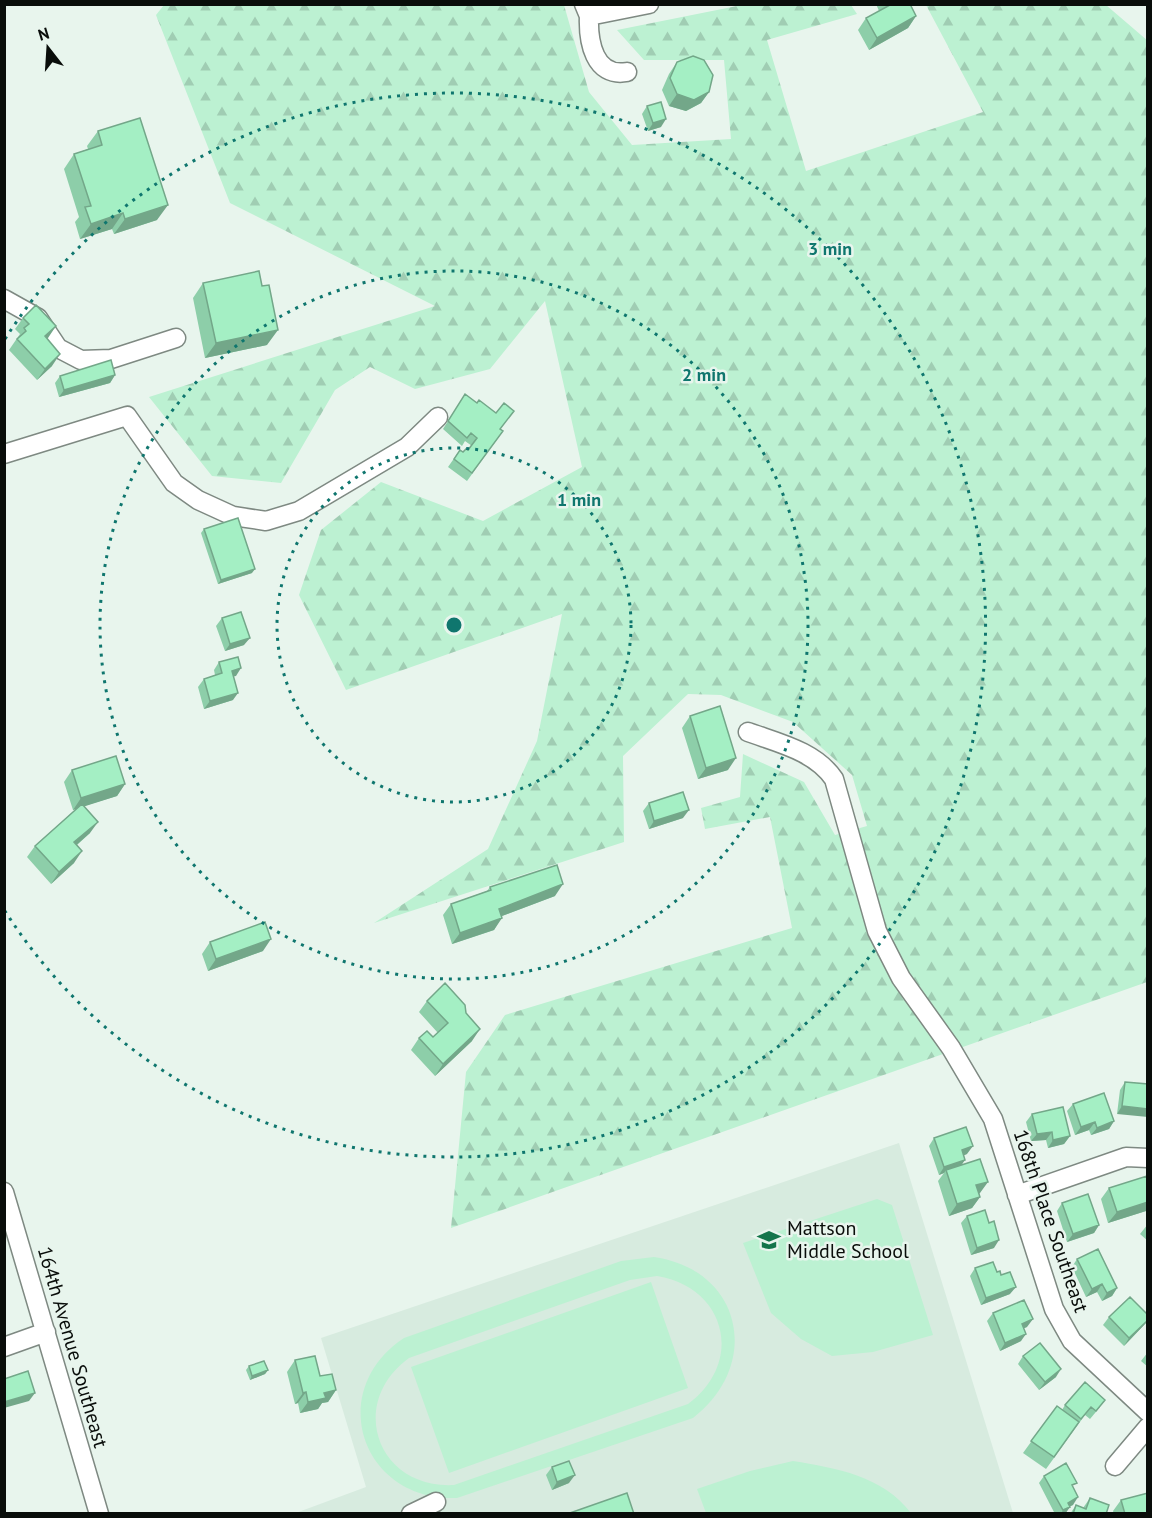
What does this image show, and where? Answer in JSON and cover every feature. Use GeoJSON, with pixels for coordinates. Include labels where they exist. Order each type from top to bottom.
{"type":"FeatureCollection","features":[{"type":"Feature","properties":{"kind":"street"},"geometry":{"type":"LineString","coordinates":[[627,72],[616,74],[605,70],[596,58],[590,45],[587,10],[649,4]]}},
{"type":"Feature","properties":{"kind":"street"},"geometry":{"type":"LineString","coordinates":[[4,299],[38,318],[58,348],[81,360],[111,359],[176,338]]}},
{"type":"Feature","properties":{"kind":"street"},"geometry":{"type":"LineString","coordinates":[[4,454],[127,416],[174,483],[198,500],[233,516],[266,521],[299,511],[406,447],[438,417]]}},
{"type":"Feature","properties":{"kind":"street","name":"168th Place Southeast"},"geometry":{"type":"LineString","coordinates":[[748,732],[805,753],[826,766],[834,779],[877,931],[901,978],[951,1048],[993,1119],[1054,1309],[1072,1341],[1148,1412]]}},
{"type":"Feature","properties":{"kind":"street"},"geometry":{"type":"LineString","coordinates":[[1017,1195],[1126,1157],[1148,1158]]}},
{"type":"Feature","properties":{"kind":"street","name":"164th Avenue Southeast"},"geometry":{"type":"LineString","coordinates":[[4,1192],[99,1514]]}},
{"type":"Feature","properties":{"kind":"street"},"geometry":{"type":"LineString","coordinates":[[4,1347],[46,1332]]}},
{"type":"Feature","properties":{"kind":"street"},"geometry":{"type":"LineString","coordinates":[[1115,1466],[1148,1427]]}},
{"type":"Feature","properties":{"kind":"street"},"geometry":{"type":"LineString","coordinates":[[411,1514],[436,1502]]}},
{"type":"Feature","properties":{"kind":"shaded area","name":"Mattson Middle School"},"geometry":{"type":"Polygon","coordinates":[[[899,1143],[1013,1513],[293,1514],[366,1487],[321,1338],[899,1143]]]}},
{"type":"Feature","properties":{"kind":"green space"},"geometry":{"type":"Polygon","coordinates":[[[164,5],[564,5],[589,92],[632,145],[731,139],[724,60],[644,60],[617,30],[742,5],[851,5],[857,14],[767,40],[806,171],[983,112],[926,5],[1106,5],[1148,41],[1147,982],[451,1228],[466,1072],[505,1015],[792,928],[770,817],[705,829],[701,808],[740,797],[743,754],[804,782],[835,835],[867,826],[852,775],[793,722],[721,695],[688,694],[623,756],[624,842],[374,923],[488,849],[537,741],[562,614],[346,690],[299,595],[321,530],[381,482],[483,521],[582,467],[545,301],[490,369],[415,389],[370,367],[335,390],[281,483],[212,476],[149,397],[435,306],[230,203],[156,15],[164,5]]]}},
{"type":"Feature","properties":{"kind":"green space"},"geometry":{"type":"Polygon","coordinates":[[[877,1199],[892,1205],[933,1335],[873,1352],[832,1356],[801,1339],[771,1313],[743,1243],[877,1199]]]}},
{"type":"Feature","properties":{"kind":"green space"},"geometry":{"type":"Polygon","coordinates":[[[654,1257],[684,1265],[707,1280],[724,1300],[733,1322],[734,1347],[729,1372],[715,1396],[693,1418],[457,1498],[424,1494],[397,1482],[377,1463],[365,1439],[361,1413],[365,1386],[379,1360],[404,1338],[621,1261],[654,1257]],[[657,1276],[630,1280],[409,1358],[390,1377],[379,1397],[376,1419],[379,1440],[390,1458],[406,1473],[427,1483],[454,1485],[688,1404],[706,1387],[717,1368],[721,1348],[720,1328],[712,1310],[699,1295],[680,1283],[657,1276]]]}},
{"type":"Feature","properties":{"kind":"green space"},"geometry":{"type":"Polygon","coordinates":[[[651,1282],[688,1388],[449,1473],[411,1367],[651,1282]]]}},
{"type":"Feature","properties":{"kind":"green space"},"geometry":{"type":"Polygon","coordinates":[[[793,1461],[842,1471],[873,1482],[900,1500],[911,1513],[706,1513],[697,1489],[750,1471],[793,1461]]]}},
{"type":"Feature","properties":{"kind":"building"},"geometry":{"type":"Polygon","coordinates":[[[890,4],[910,4],[916,16],[877,38],[866,18],[890,4]]]}},
{"type":"Feature","properties":{"kind":"building"},"geometry":{"type":"Polygon","coordinates":[[[693,56],[704,60],[713,75],[709,92],[694,100],[677,94],[670,78],[677,62],[693,56]]]}},
{"type":"Feature","properties":{"kind":"building"},"geometry":{"type":"Polygon","coordinates":[[[661,102],[666,119],[653,123],[647,106],[661,102]]]}},
{"type":"Feature","properties":{"kind":"building"},"geometry":{"type":"Polygon","coordinates":[[[140,118],[168,205],[125,219],[123,213],[91,224],[85,207],[91,206],[74,154],[102,145],[98,131],[140,118]]]}},
{"type":"Feature","properties":{"kind":"building"},"geometry":{"type":"Polygon","coordinates":[[[259,271],[262,286],[269,285],[278,330],[216,343],[203,283],[259,271]]]}},
{"type":"Feature","properties":{"kind":"building"},"geometry":{"type":"Polygon","coordinates":[[[36,305],[56,326],[45,336],[60,354],[45,369],[17,339],[26,331],[24,328],[29,324],[23,318],[36,305]]]}},
{"type":"Feature","properties":{"kind":"building"},"geometry":{"type":"Polygon","coordinates":[[[111,360],[115,375],[64,390],[60,376],[111,360]]]}},
{"type":"Feature","properties":{"kind":"building"},"geometry":{"type":"Polygon","coordinates":[[[465,394],[477,403],[479,400],[496,413],[504,403],[514,411],[500,429],[503,431],[472,473],[454,459],[460,450],[463,452],[468,450],[477,438],[471,433],[467,438],[448,421],[465,394]]]}},
{"type":"Feature","properties":{"kind":"building"},"geometry":{"type":"Polygon","coordinates":[[[238,518],[255,569],[221,580],[204,529],[238,518]]]}},
{"type":"Feature","properties":{"kind":"building"},"geometry":{"type":"Polygon","coordinates":[[[241,612],[250,638],[230,644],[222,618],[241,612]]]}},
{"type":"Feature","properties":{"kind":"building"},"geometry":{"type":"Polygon","coordinates":[[[238,657],[241,668],[232,671],[238,693],[210,701],[204,679],[222,673],[219,662],[238,657]]]}},
{"type":"Feature","properties":{"kind":"building"},"geometry":{"type":"Polygon","coordinates":[[[720,706],[736,758],[706,768],[690,716],[720,706]]]}},
{"type":"Feature","properties":{"kind":"building"},"geometry":{"type":"Polygon","coordinates":[[[116,756],[125,784],[81,798],[72,770],[116,756]]]}},
{"type":"Feature","properties":{"kind":"building"},"geometry":{"type":"Polygon","coordinates":[[[683,792],[689,810],[654,821],[649,803],[683,792]]]}},
{"type":"Feature","properties":{"kind":"building"},"geometry":{"type":"Polygon","coordinates":[[[82,804],[98,822],[74,842],[82,851],[59,872],[35,846],[82,804]]]}},
{"type":"Feature","properties":{"kind":"building"},"geometry":{"type":"Polygon","coordinates":[[[557,865],[563,884],[499,909],[502,918],[460,933],[451,904],[491,890],[490,887],[557,865]]]}},
{"type":"Feature","properties":{"kind":"building"},"geometry":{"type":"Polygon","coordinates":[[[265,922],[271,939],[216,959],[210,942],[265,922]]]}},
{"type":"Feature","properties":{"kind":"building"},"geometry":{"type":"Polygon","coordinates":[[[445,983],[465,1005],[466,1013],[480,1029],[443,1064],[419,1038],[427,1031],[433,1037],[448,1023],[427,1001],[445,983]]]}},
{"type":"Feature","properties":{"kind":"building"},"geometry":{"type":"Polygon","coordinates":[[[1125,1082],[1148,1084],[1148,1109],[1122,1106],[1125,1082]]]}},
{"type":"Feature","properties":{"kind":"building"},"geometry":{"type":"Polygon","coordinates":[[[1104,1093],[1114,1121],[1097,1128],[1095,1122],[1081,1127],[1073,1104],[1104,1093]]]}},
{"type":"Feature","properties":{"kind":"building"},"geometry":{"type":"Polygon","coordinates":[[[1063,1107],[1070,1136],[1053,1140],[1052,1132],[1037,1134],[1032,1114],[1063,1107]]]}},
{"type":"Feature","properties":{"kind":"building"},"geometry":{"type":"Polygon","coordinates":[[[966,1127],[973,1146],[962,1150],[965,1160],[944,1167],[934,1138],[966,1127]]]}},
{"type":"Feature","properties":{"kind":"building"},"geometry":{"type":"Polygon","coordinates":[[[980,1159],[988,1182],[976,1185],[980,1197],[957,1204],[946,1170],[980,1159]]]}},
{"type":"Feature","properties":{"kind":"building"},"geometry":{"type":"Polygon","coordinates":[[[1147,1176],[1148,1202],[1117,1212],[1109,1188],[1147,1176]]]}},
{"type":"Feature","properties":{"kind":"building"},"geometry":{"type":"Polygon","coordinates":[[[1088,1194],[1099,1225],[1073,1234],[1062,1203],[1088,1194]]]}},
{"type":"Feature","properties":{"kind":"building"},"geometry":{"type":"Polygon","coordinates":[[[985,1210],[989,1223],[994,1221],[999,1240],[977,1248],[967,1216],[985,1210]]]}},
{"type":"Feature","properties":{"kind":"building"},"geometry":{"type":"Polygon","coordinates":[[[1098,1249],[1117,1288],[1107,1293],[1102,1284],[1092,1289],[1077,1259],[1098,1249]]]}},
{"type":"Feature","properties":{"kind":"building"},"geometry":{"type":"Polygon","coordinates":[[[993,1262],[997,1272],[1000,1271],[1001,1275],[1010,1272],[1016,1287],[986,1298],[975,1268],[993,1262]]]}},
{"type":"Feature","properties":{"kind":"building"},"geometry":{"type":"Polygon","coordinates":[[[1130,1297],[1148,1315],[1148,1320],[1129,1338],[1109,1317],[1130,1297]]]}},
{"type":"Feature","properties":{"kind":"building"},"geometry":{"type":"Polygon","coordinates":[[[1024,1300],[1033,1319],[1022,1324],[1026,1334],[1005,1343],[993,1313],[1024,1300]]]}},
{"type":"Feature","properties":{"kind":"building"},"geometry":{"type":"Polygon","coordinates":[[[1040,1343],[1061,1369],[1045,1382],[1023,1356],[1040,1343]]]}},
{"type":"Feature","properties":{"kind":"building"},"geometry":{"type":"Polygon","coordinates":[[[315,1356],[320,1376],[332,1374],[336,1390],[324,1393],[326,1398],[308,1402],[306,1392],[303,1393],[295,1360],[315,1356]]]}},
{"type":"Feature","properties":{"kind":"building"},"geometry":{"type":"Polygon","coordinates":[[[264,1361],[268,1370],[252,1376],[249,1366],[264,1361]]]}},
{"type":"Feature","properties":{"kind":"building"},"geometry":{"type":"Polygon","coordinates":[[[28,1371],[35,1393],[4,1402],[4,1379],[28,1371]]]}},
{"type":"Feature","properties":{"kind":"building"},"geometry":{"type":"Polygon","coordinates":[[[1085,1382],[1105,1400],[1096,1411],[1091,1407],[1081,1419],[1065,1405],[1085,1382]]]}},
{"type":"Feature","properties":{"kind":"building"},"geometry":{"type":"Polygon","coordinates":[[[1057,1406],[1079,1422],[1054,1457],[1031,1441],[1057,1406]]]}},
{"type":"Feature","properties":{"kind":"building"},"geometry":{"type":"Polygon","coordinates":[[[569,1461],[575,1475],[557,1482],[552,1467],[569,1461]]]}},
{"type":"Feature","properties":{"kind":"building"},"geometry":{"type":"Polygon","coordinates":[[[1066,1463],[1077,1483],[1072,1485],[1078,1497],[1068,1503],[1070,1507],[1063,1510],[1044,1476],[1066,1463]]]}},
{"type":"Feature","properties":{"kind":"building"},"geometry":{"type":"Polygon","coordinates":[[[627,1493],[634,1514],[567,1514],[627,1493]]]}},
{"type":"Feature","properties":{"kind":"building"},"geometry":{"type":"Polygon","coordinates":[[[1148,1493],[1148,1514],[1125,1514],[1121,1500],[1148,1493]]]}},
{"type":"Feature","properties":{"kind":"building"},"geometry":{"type":"Polygon","coordinates":[[[1090,1498],[1109,1505],[1106,1514],[1073,1514],[1076,1505],[1086,1509],[1090,1498]]]}},
{"type":"Feature","properties":{"kind":"place","name":"Mattson Middle School"},"geometry":{"type":"Point","coordinates":[769,1240]}}]}
